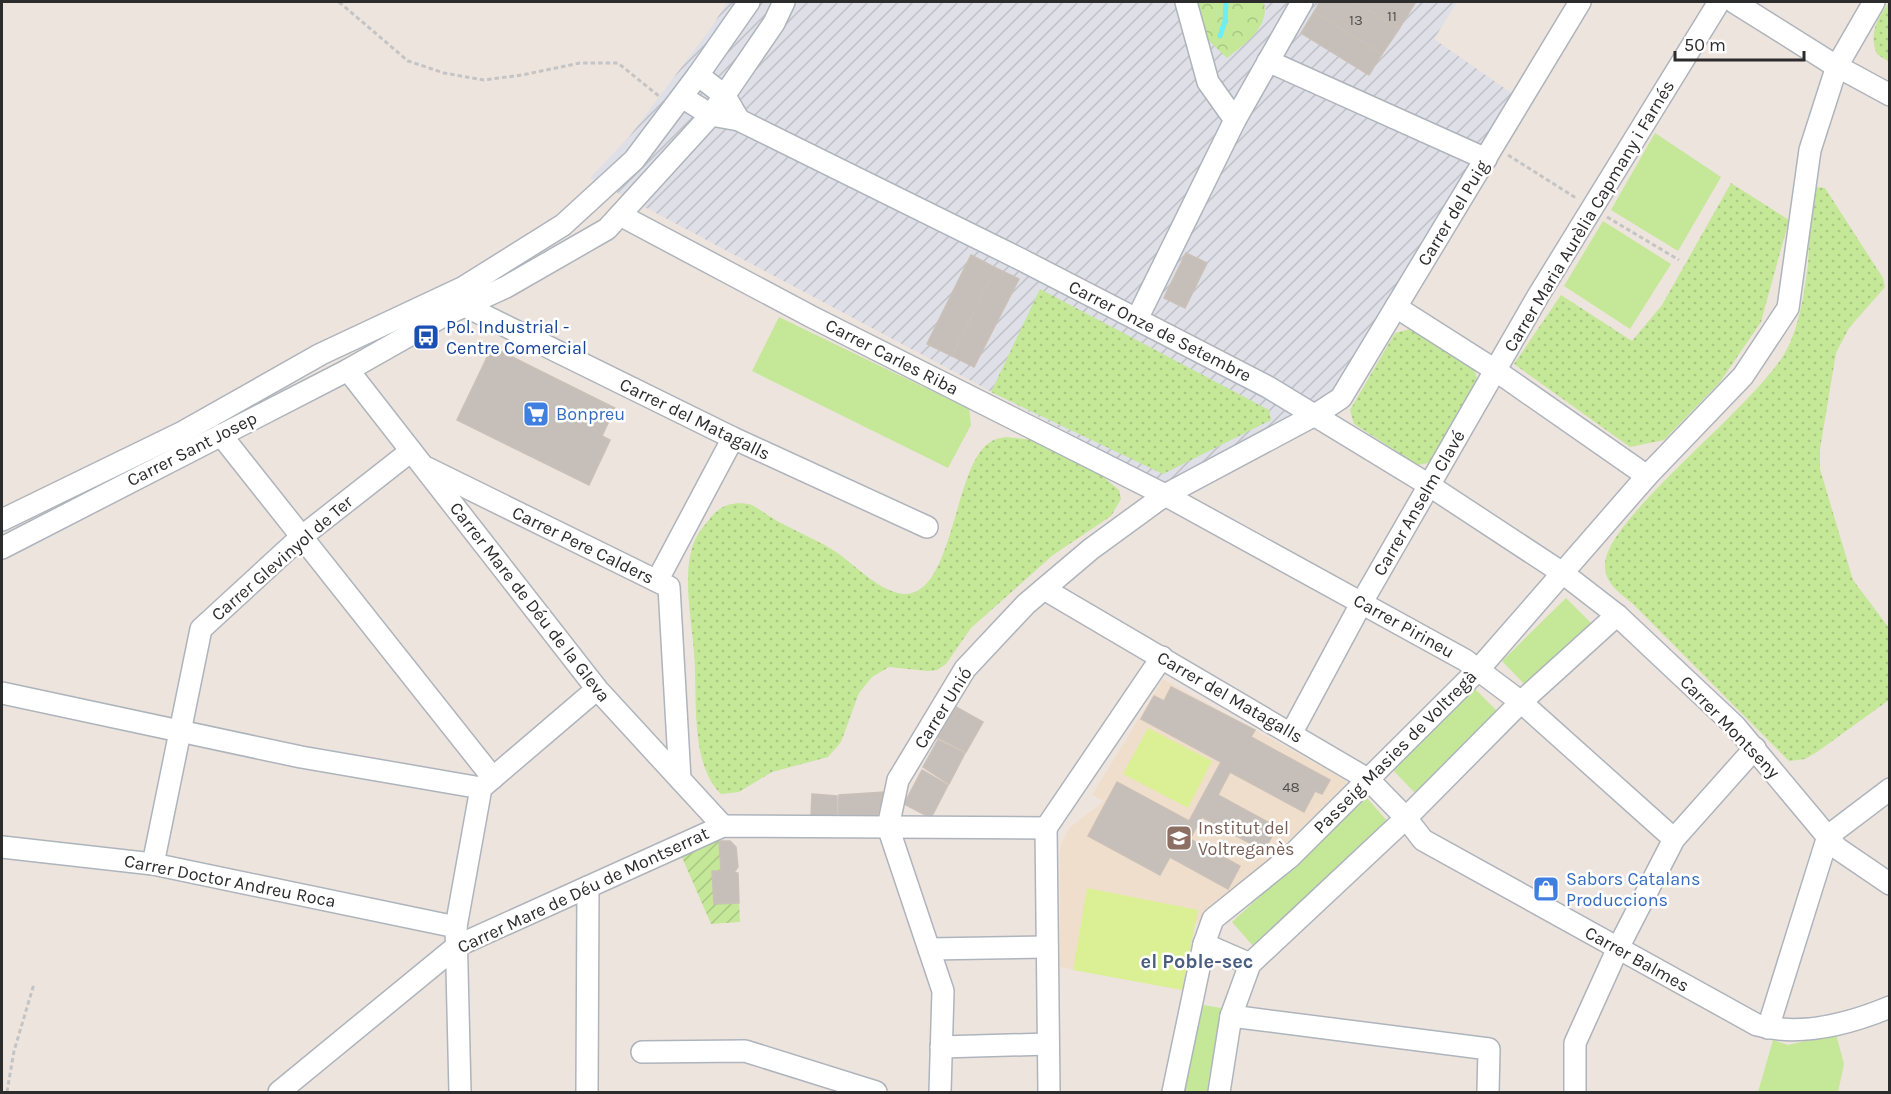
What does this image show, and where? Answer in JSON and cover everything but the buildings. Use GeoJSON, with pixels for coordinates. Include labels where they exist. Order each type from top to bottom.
{"type":"FeatureCollection","features":[{"type":"Feature","properties":{"kind":"street"},"geometry":{"type":"LineString","coordinates":[[2,520],[183,432],[321,354],[464,287],[563,225],[634,160],[749,2]]}},
{"type":"Feature","properties":{"kind":"street","name":"Carrer Sant Josep"},"geometry":{"type":"LineString","coordinates":[[2,548],[348,370],[465,306],[506,287],[607,230],[711,115],[774,23],[784,2]]}},
{"type":"Feature","properties":{"kind":"street"},"geometry":{"type":"LineString","coordinates":[[1186,2],[1208,82],[1235,120]]}},
{"type":"Feature","properties":{"kind":"street"},"geometry":{"type":"LineString","coordinates":[[1137,319],[1235,120],[1302,2]]}},
{"type":"Feature","properties":{"kind":"street","name":"Carrer del Puig"},"geometry":{"type":"LineString","coordinates":[[1315,415],[1341,398],[1580,2]]}},
{"type":"Feature","properties":{"kind":"street","name":"Carrer Maria Aurèlia Capmany i Farnés"},"geometry":{"type":"LineString","coordinates":[[1496,370],[1719,2]]}},
{"type":"Feature","properties":{"kind":"street"},"geometry":{"type":"LineString","coordinates":[[1734,2],[1837,66],[1890,95]]}},
{"type":"Feature","properties":{"kind":"street","name":"Passeig Masies de Voltregà"},"geometry":{"type":"LineString","coordinates":[[1173,1092],[1204,944],[1214,919],[1290,858],[1478,670],[1647,476],[1743,376],[1788,308],[1810,150],[1837,66],[1874,2]]}},
{"type":"Feature","properties":{"kind":"street"},"geometry":{"type":"LineString","coordinates":[[1268,61],[1486,159]]}},
{"type":"Feature","properties":{"kind":"street"},"geometry":{"type":"LineString","coordinates":[[698,75],[724,96],[739,120]]}},
{"type":"Feature","properties":{"kind":"street"},"geometry":{"type":"LineString","coordinates":[[678,102],[711,115],[739,120]]}},
{"type":"Feature","properties":{"kind":"street","name":"Carrer Onze de Setembre"},"geometry":{"type":"LineString","coordinates":[[739,120],[1268,387],[1430,485],[1564,574]]}},
{"type":"Feature","properties":{"kind":"street","name":"Carrer Carles Riba"},"geometry":{"type":"LineString","coordinates":[[620,215],[812,317],[1165,495]]}},
{"type":"Feature","properties":{"kind":"street","name":"Carrer del Matagalls"},"geometry":{"type":"LineString","coordinates":[[465,306],[733,438],[927,527]]}},
{"type":"Feature","properties":{"kind":"street"},"geometry":{"type":"LineString","coordinates":[[1396,307],[1496,370],[1647,476]]}},
{"type":"Feature","properties":{"kind":"street","name":"Carrer Sant Josep"},"geometry":{"type":"LineString","coordinates":[[183,432],[205,428],[340,361],[383,350]]}},
{"type":"Feature","properties":{"kind":"street","name":"Carrer Mare de Déu de la Gleva"},"geometry":{"type":"LineString","coordinates":[[348,370],[597,689],[723,826]]}},
{"type":"Feature","properties":{"kind":"street","name":"Carrer Anselm Clavé"},"geometry":{"type":"LineString","coordinates":[[1292,732],[1362,602],[1496,370]]}},
{"type":"Feature","properties":{"kind":"street","name":"Carrer Unió"},"geometry":{"type":"LineString","coordinates":[[888,827],[898,780],[965,669],[1026,604],[1091,549],[1165,495],[1315,415]]}},
{"type":"Feature","properties":{"kind":"street"},"geometry":{"type":"LineString","coordinates":[[221,435],[487,783]]}},
{"type":"Feature","properties":{"kind":"street"},"geometry":{"type":"LineString","coordinates":[[657,581],[733,438]]}},
{"type":"Feature","properties":{"kind":"street","name":"Carrer Glevinyol de Ter"},"geometry":{"type":"LineString","coordinates":[[153,864],[201,629],[300,538],[416,458]]}},
{"type":"Feature","properties":{"kind":"street","name":"Carrer Pere Calders"},"geometry":{"type":"LineString","coordinates":[[416,458],[669,587],[680,779]]}},
{"type":"Feature","properties":{"kind":"street","name":"Carrer Pirineu"},"geometry":{"type":"LineString","coordinates":[[1165,495],[1362,602],[1478,670],[1521,702],[1674,839]]}},
{"type":"Feature","properties":{"kind":"street","name":"Carrer Montseny"},"geometry":{"type":"LineString","coordinates":[[1564,574],[1617,615],[1755,748],[1837,849],[1890,884]]}},
{"type":"Feature","properties":{"kind":"street","name":"Carrer del Matagalls"},"geometry":{"type":"LineString","coordinates":[[1044,589],[1292,732],[1369,780],[1406,818]]}},
{"type":"Feature","properties":{"kind":"street"},"geometry":{"type":"LineString","coordinates":[[1220,1092],[1231,1016],[1250,964],[1406,818],[1521,702],[1617,615]]}},
{"type":"Feature","properties":{"kind":"street"},"geometry":{"type":"LineString","coordinates":[[1049,1092],[1046,828],[1162,657]]}},
{"type":"Feature","properties":{"kind":"street"},"geometry":{"type":"LineString","coordinates":[[460,1092],[456,937],[487,783],[597,689]]}},
{"type":"Feature","properties":{"kind":"street"},"geometry":{"type":"LineString","coordinates":[[2,693],[300,757],[487,783]]}},
{"type":"Feature","properties":{"kind":"street"},"geometry":{"type":"LineString","coordinates":[[1575,1092],[1575,1043],[1618,948],[1674,839],[1755,748]]}},
{"type":"Feature","properties":{"kind":"street"},"geometry":{"type":"LineString","coordinates":[[1768,1028],[1828,836],[1890,789]]}},
{"type":"Feature","properties":{"kind":"street","name":"Carrer Balmes"},"geometry":{"type":"LineString","coordinates":[[1406,818],[1423,840],[1757,1025],[1778,1031],[1828,1027],[1890,1007]]}},
{"type":"Feature","properties":{"kind":"street","name":"Carrer Mare de Déu de Montserrat"},"geometry":{"type":"LineString","coordinates":[[279,1092],[456,937],[588,887],[723,826],[1046,828]]}},
{"type":"Feature","properties":{"kind":"street"},"geometry":{"type":"LineString","coordinates":[[888,827],[943,991],[940,1092]]}},
{"type":"Feature","properties":{"kind":"street","name":"Carrer Doctor Andreu Roca"},"geometry":{"type":"LineString","coordinates":[[2,847],[153,864],[456,937]]}},
{"type":"Feature","properties":{"kind":"street"},"geometry":{"type":"LineString","coordinates":[[587,1092],[588,887]]}},
{"type":"Feature","properties":{"kind":"street"},"geometry":{"type":"LineString","coordinates":[[1204,944],[1250,964]]}},
{"type":"Feature","properties":{"kind":"street"},"geometry":{"type":"LineString","coordinates":[[929,949],[1047,946]]}},
{"type":"Feature","properties":{"kind":"street"},"geometry":{"type":"LineString","coordinates":[[1231,1016],[1489,1049],[1488,1092]]}},
{"type":"Feature","properties":{"kind":"street"},"geometry":{"type":"LineString","coordinates":[[941,1047],[1048,1044]]}},
{"type":"Feature","properties":{"kind":"street"},"geometry":{"type":"LineString","coordinates":[[642,1052],[745,1051],[876,1092]]}},
{"type":"Feature","properties":{"kind":"path"},"geometry":{"type":"LineString","coordinates":[[339,2],[408,61],[444,74],[483,80],[522,75],[580,63],[618,63],[678,102]]}},
{"type":"Feature","properties":{"kind":"path"},"geometry":{"type":"LineString","coordinates":[[6,1092],[14,1051],[34,984]]}},
{"type":"Feature","properties":{"kind":"shaded area"},"geometry":{"type":"Polygon","coordinates":[[[727,2],[1197,2],[1206,38],[1266,11],[1264,2],[1457,2],[1434,39],[1513,94],[1330,395],[1163,483],[590,178],[629,137],[713,25],[727,2]]]}},
{"type":"Feature","properties":{"kind":"shaded area","name":"Institut del Voltreganès"},"geometry":{"type":"Polygon","coordinates":[[[1163,679],[1344,779],[1348,787],[1195,925],[1182,990],[1060,967],[1060,847],[1069,828],[1104,801],[1092,795],[1163,679]]]}},
{"type":"Feature","properties":{"kind":"green space"},"geometry":{"type":"Polygon","coordinates":[[[1197,2],[1264,2],[1265,11],[1260,27],[1227,58],[1206,38],[1197,2]]]}},
{"type":"Feature","properties":{"kind":"green space"},"geometry":{"type":"Polygon","coordinates":[[[1889,2],[1889,62],[1877,54],[1874,47],[1874,33],[1878,20],[1889,2]]]}},
{"type":"Feature","properties":{"kind":"green space"},"geometry":{"type":"Polygon","coordinates":[[[1655,133],[1721,177],[1678,251],[1611,210],[1655,133]]]}},
{"type":"Feature","properties":{"kind":"green space"},"geometry":{"type":"Polygon","coordinates":[[[1731,183],[1789,220],[1761,322],[1720,382],[1664,440],[1630,447],[1514,364],[1561,295],[1632,341],[1662,305],[1731,183]]]}},
{"type":"Feature","properties":{"kind":"green space"},"geometry":{"type":"Polygon","coordinates":[[[1816,187],[1825,188],[1883,278],[1885,287],[1849,328],[1836,353],[1820,449],[1820,469],[1853,580],[1889,628],[1889,700],[1817,752],[1805,759],[1789,761],[1633,604],[1618,592],[1607,577],[1605,564],[1612,544],[1630,519],[1655,490],[1745,401],[1770,374],[1786,351],[1795,331],[1803,297],[1808,264],[1810,215],[1816,187]]]}},
{"type":"Feature","properties":{"kind":"green space"},"geometry":{"type":"Polygon","coordinates":[[[1603,221],[1671,264],[1630,329],[1564,286],[1603,221]]]}},
{"type":"Feature","properties":{"kind":"green space"},"geometry":{"type":"Polygon","coordinates":[[[1040,289],[1269,410],[1271,420],[1163,474],[991,392],[1040,289]]]}},
{"type":"Feature","properties":{"kind":"green space"},"geometry":{"type":"Polygon","coordinates":[[[779,317],[969,409],[971,425],[948,468],[752,371],[779,317]]]}},
{"type":"Feature","properties":{"kind":"green space"},"geometry":{"type":"Polygon","coordinates":[[[1410,329],[1475,371],[1479,386],[1433,462],[1418,465],[1354,424],[1350,410],[1395,333],[1410,329]]]}},
{"type":"Feature","properties":{"kind":"green space"},"geometry":{"type":"Polygon","coordinates":[[[1006,437],[1033,440],[1096,471],[1119,490],[1121,499],[1111,516],[1053,555],[971,628],[946,664],[937,670],[928,671],[889,667],[872,677],[859,693],[841,742],[828,757],[772,772],[739,792],[721,794],[711,781],[699,747],[688,581],[691,552],[697,537],[711,517],[720,509],[730,505],[740,503],[752,505],[779,522],[830,548],[878,584],[897,593],[906,594],[922,588],[934,573],[977,456],[989,443],[1006,437]]]}},
{"type":"Feature","properties":{"kind":"green space"},"geometry":{"type":"Polygon","coordinates":[[[1566,598],[1591,623],[1526,686],[1502,661],[1566,598]]]}},
{"type":"Feature","properties":{"kind":"green space"},"geometry":{"type":"Polygon","coordinates":[[[1475,689],[1500,714],[1416,794],[1392,769],[1475,689]]]}},
{"type":"Feature","properties":{"kind":"green space"},"geometry":{"type":"Polygon","coordinates":[[[1148,728],[1212,761],[1188,808],[1123,774],[1148,728]]]}},
{"type":"Feature","properties":{"kind":"green space"},"geometry":{"type":"Polygon","coordinates":[[[1367,798],[1389,823],[1254,947],[1232,922],[1367,798]]]}},
{"type":"Feature","properties":{"kind":"green space"},"geometry":{"type":"Polygon","coordinates":[[[719,841],[721,871],[712,872],[714,904],[739,903],[740,922],[711,924],[681,855],[709,842],[719,841]]]}},
{"type":"Feature","properties":{"kind":"green space"},"geometry":{"type":"Polygon","coordinates":[[[1087,888],[1198,910],[1182,990],[1073,970],[1087,888]]]}},
{"type":"Feature","properties":{"kind":"green space"},"geometry":{"type":"Polygon","coordinates":[[[1197,1004],[1221,1008],[1207,1092],[1182,1092],[1197,1004]]]}},
{"type":"Feature","properties":{"kind":"green space"},"geometry":{"type":"Polygon","coordinates":[[[1836,1034],[1844,1064],[1838,1092],[1758,1092],[1773,1040],[1788,1045],[1836,1034]]]}},
{"type":"Feature","properties":{"kind":"waterway"},"geometry":{"type":"LineString","coordinates":[[1220,36],[1225,21],[1226,2]]}},
{"type":"Feature","properties":{"kind":"place","name":"Pol. Industrial - Centre Comercial"},"geometry":{"type":"Point","coordinates":[426,337]}},
{"type":"Feature","properties":{"kind":"place","name":"Bonpreu"},"geometry":{"type":"Point","coordinates":[536,414]}},
{"type":"Feature","properties":{"kind":"place","name":"Institut del Voltreganès"},"geometry":{"type":"Point","coordinates":[1179,838]}},
{"type":"Feature","properties":{"kind":"place","name":"Sabors Catalans Produccions"},"geometry":{"type":"Point","coordinates":[1546,889]}},
{"type":"Feature","properties":{"kind":"district","name":"el Poble-sec"},"geometry":{"type":"Point","coordinates":[1197,961]}}]}
